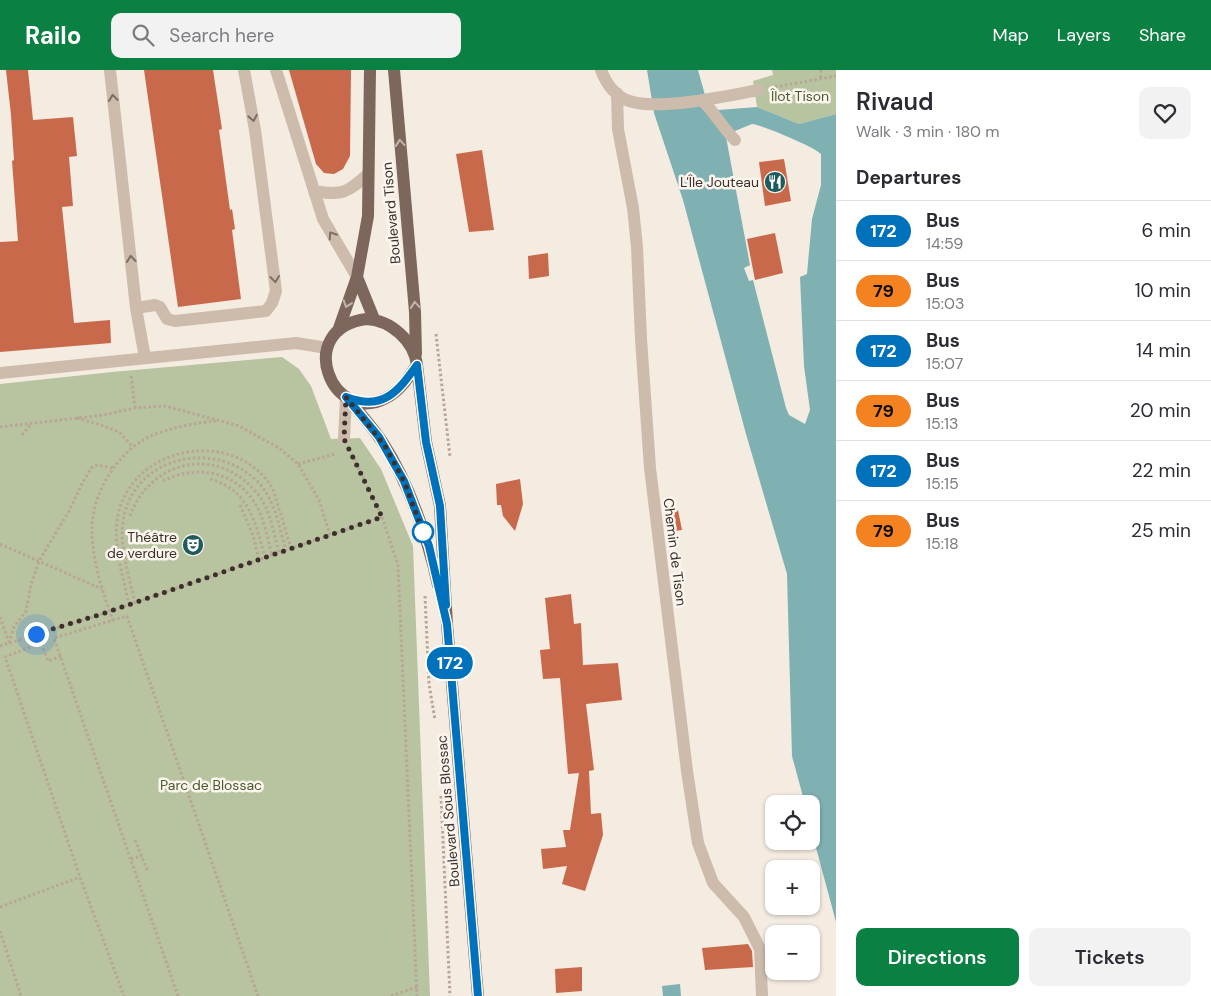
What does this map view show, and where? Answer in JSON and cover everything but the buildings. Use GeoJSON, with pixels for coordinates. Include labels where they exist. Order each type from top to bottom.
{"type":"FeatureCollection","features":[{"type":"Feature","properties":{"kind":"main road","name":"Boulevard Tison"},"geometry":{"type":"LineString","coordinates":[[338,331],[357,277],[368,216],[370,70]]}},
{"type":"Feature","properties":{"kind":"main road","name":"Boulevard Tison"},"geometry":{"type":"LineString","coordinates":[[394,70],[415,312],[416,360]]}},
{"type":"Feature","properties":{"kind":"main road"},"geometry":{"type":"LineString","coordinates":[[357,277],[374,319]]}},
{"type":"Feature","properties":{"kind":"main road"},"geometry":{"type":"LineString","coordinates":[[327,348],[338,331],[344,326],[358,320],[374,319],[393,327],[416,360],[398,390],[387,398],[366,403],[346,397]]}},
{"type":"Feature","properties":{"kind":"main road","name":"Boulevard Sous Blossac"},"geometry":{"type":"LineString","coordinates":[[327,348],[325,362],[328,376],[336,388],[346,397],[382,441],[404,481],[429,546],[447,624]]}},
{"type":"Feature","properties":{"kind":"main road","name":"Boulevard Sous Blossac"},"geometry":{"type":"LineString","coordinates":[[416,360],[426,442],[440,506],[447,624],[478,996]]}},
{"type":"Feature","properties":{"kind":"street"},"geometry":{"type":"LineString","coordinates":[[110,70],[136,308],[145,358]]}},
{"type":"Feature","properties":{"kind":"street"},"geometry":{"type":"LineString","coordinates":[[136,308],[155,305],[160,307],[167,320],[174,321],[266,311],[272,303],[276,291],[255,130],[244,70]]}},
{"type":"Feature","properties":{"kind":"street"},"geometry":{"type":"LineString","coordinates":[[276,70],[327,228],[357,277]]}},
{"type":"Feature","properties":{"kind":"street"},"geometry":{"type":"LineString","coordinates":[[601,70],[608,84],[617,93],[628,100],[652,104],[707,100],[758,90]]}},
{"type":"Feature","properties":{"kind":"street","name":"Chemin de Tison"},"geometry":{"type":"LineString","coordinates":[[617,93],[618,129],[633,208],[637,247],[644,396],[650,468],[686,771],[698,843],[713,883],[744,917],[760,949],[762,996]]}},
{"type":"Feature","properties":{"kind":"street"},"geometry":{"type":"LineString","coordinates":[[707,100],[712,110],[732,136]]}},
{"type":"Feature","properties":{"kind":"street"},"geometry":{"type":"LineString","coordinates":[[314,190],[332,194],[342,193],[354,187],[368,174]]}},
{"type":"Feature","properties":{"kind":"street"},"geometry":{"type":"LineString","coordinates":[[0,373],[130,365],[145,358],[296,343],[327,348]]}},
{"type":"Feature","properties":{"kind":"street"},"geometry":{"type":"LineString","coordinates":[[344,439],[346,397]]}},
{"type":"Feature","properties":{"kind":"path"},"geometry":{"type":"LineString","coordinates":[[821,70],[821,79]]}},
{"type":"Feature","properties":{"kind":"path"},"geometry":{"type":"LineString","coordinates":[[758,90],[836,76]]}},
{"type":"Feature","properties":{"kind":"path"},"geometry":{"type":"LineString","coordinates":[[435,327],[450,463]]}},
{"type":"Feature","properties":{"kind":"path"},"geometry":{"type":"LineString","coordinates":[[130,365],[135,408]]}},
{"type":"Feature","properties":{"kind":"path"},"geometry":{"type":"LineString","coordinates":[[0,427],[104,415],[135,408],[166,406],[239,426],[279,448],[298,464],[319,500],[330,535]]}},
{"type":"Feature","properties":{"kind":"path"},"geometry":{"type":"LineString","coordinates":[[74,418],[119,432],[133,447]]}},
{"type":"Feature","properties":{"kind":"path"},"geometry":{"type":"LineString","coordinates":[[113,621],[98,574],[94,549],[93,516],[104,484],[113,468],[133,447],[152,436],[174,428],[219,420]]}},
{"type":"Feature","properties":{"kind":"path"},"geometry":{"type":"LineString","coordinates":[[22,434],[31,424]]}},
{"type":"Feature","properties":{"kind":"path"},"geometry":{"type":"LineString","coordinates":[[344,439],[382,517],[398,565],[417,996]]}},
{"type":"Feature","properties":{"kind":"path"},"geometry":{"type":"LineString","coordinates":[[298,464],[350,450]]}},
{"type":"Feature","properties":{"kind":"path"},"geometry":{"type":"LineString","coordinates":[[130,605],[116,539],[116,526],[120,506],[135,480],[147,468],[174,454],[190,451],[217,452],[238,458],[255,469],[273,489],[291,548]]}},
{"type":"Feature","properties":{"kind":"path"},"geometry":{"type":"LineString","coordinates":[[135,603],[122,540],[124,516],[128,504],[139,485],[151,474],[168,464],[194,457],[215,459],[239,467],[248,473],[266,492],[271,501],[286,550]]}},
{"type":"Feature","properties":{"kind":"path"},"geometry":{"type":"LineString","coordinates":[[130,516],[144,490],[162,474],[194,464],[221,468],[246,481],[262,500],[270,517],[279,553]]}},
{"type":"Feature","properties":{"kind":"path"},"geometry":{"type":"LineString","coordinates":[[9,643],[14,627],[26,611],[31,584],[39,561],[69,511],[82,482],[91,468],[97,465],[113,468]]}},
{"type":"Feature","properties":{"kind":"path"},"geometry":{"type":"LineString","coordinates":[[164,481],[183,473],[206,472],[223,476],[239,485],[253,500],[259,512],[272,555]]}},
{"type":"Feature","properties":{"kind":"path"},"geometry":{"type":"LineString","coordinates":[[210,479],[228,486],[245,501],[258,532],[265,558]]}},
{"type":"Feature","properties":{"kind":"path"},"geometry":{"type":"LineString","coordinates":[[240,505],[253,535],[259,560]]}},
{"type":"Feature","properties":{"kind":"path"},"geometry":{"type":"LineString","coordinates":[[0,646],[130,605],[382,517]]}},
{"type":"Feature","properties":{"kind":"path"},"geometry":{"type":"LineString","coordinates":[[0,544],[102,589]]}},
{"type":"Feature","properties":{"kind":"path"},"geometry":{"type":"LineString","coordinates":[[424,587],[429,684],[435,723]]}},
{"type":"Feature","properties":{"kind":"path"},"geometry":{"type":"LineString","coordinates":[[178,996],[54,638],[127,616],[258,996]]}},
{"type":"Feature","properties":{"kind":"path"},"geometry":{"type":"LineString","coordinates":[[0,617],[9,643]]}},
{"type":"Feature","properties":{"kind":"path"},"geometry":{"type":"LineString","coordinates":[[61,656],[48,661],[41,643],[5,658],[80,877],[124,996]]}},
{"type":"Feature","properties":{"kind":"path"},"geometry":{"type":"LineString","coordinates":[[441,791],[450,996]]}},
{"type":"Feature","properties":{"kind":"path"},"geometry":{"type":"LineString","coordinates":[[135,840],[148,872]]}},
{"type":"Feature","properties":{"kind":"path"},"geometry":{"type":"LineString","coordinates":[[131,859],[142,856]]}},
{"type":"Feature","properties":{"kind":"path"},"geometry":{"type":"LineString","coordinates":[[0,907],[80,877]]}},
{"type":"Feature","properties":{"kind":"path"},"geometry":{"type":"LineString","coordinates":[[0,931],[21,996]]}},
{"type":"Feature","properties":{"kind":"path"},"geometry":{"type":"LineString","coordinates":[[391,996],[417,987]]}},
{"type":"Feature","properties":{"kind":"green space","name":"Îlot Tison"},"geometry":{"type":"Polygon","coordinates":[[[772,70],[836,70],[836,114],[799,124],[757,107],[753,81],[773,75],[772,70]]]}},
{"type":"Feature","properties":{"kind":"green space","name":"Parc de Blossac"},"geometry":{"type":"Polygon","coordinates":[[[282,357],[299,369],[311,386],[331,439],[360,438],[381,469],[413,546],[430,996],[0,996],[0,384],[282,357]]]}},
{"type":"Feature","properties":{"kind":"water"},"geometry":{"type":"Polygon","coordinates":[[[647,70],[698,70],[705,95],[718,110],[757,107],[799,124],[836,114],[836,922],[817,850],[820,850],[820,795],[803,795],[792,756],[787,574],[746,434],[683,200],[654,113],[647,70]],[[752,124],[730,133],[726,137],[750,265],[744,268],[749,281],[753,280],[786,408],[789,415],[805,424],[810,410],[804,366],[800,277],[807,274],[812,219],[821,185],[821,154],[777,132],[752,124]]]}},
{"type":"Feature","properties":{"kind":"water"},"geometry":{"type":"Polygon","coordinates":[[[680,984],[681,996],[663,996],[662,986],[680,984]]]}},
{"type":"Feature","properties":{"kind":"bus line","name":"172"},"geometry":{"type":"LineString","coordinates":[[446,605],[440,506],[426,442],[417,365],[398,390],[387,398],[366,403],[346,397],[379,437],[404,481],[429,546],[447,624],[478,996]]}},
{"type":"Feature","properties":{"kind":"place","name":"L'Île Jouteau"},"geometry":{"type":"Point","coordinates":[775,182]}},
{"type":"Feature","properties":{"kind":"place","name":"Théâtre de verdure"},"geometry":{"type":"Point","coordinates":[193,545]}},
{"type":"Feature","properties":{"kind":"route"},"geometry":{"type":"LineString","coordinates":[[36,634],[102,614],[382,517],[344,439],[346,397],[385,446],[404,481],[423,532]]}}]}
